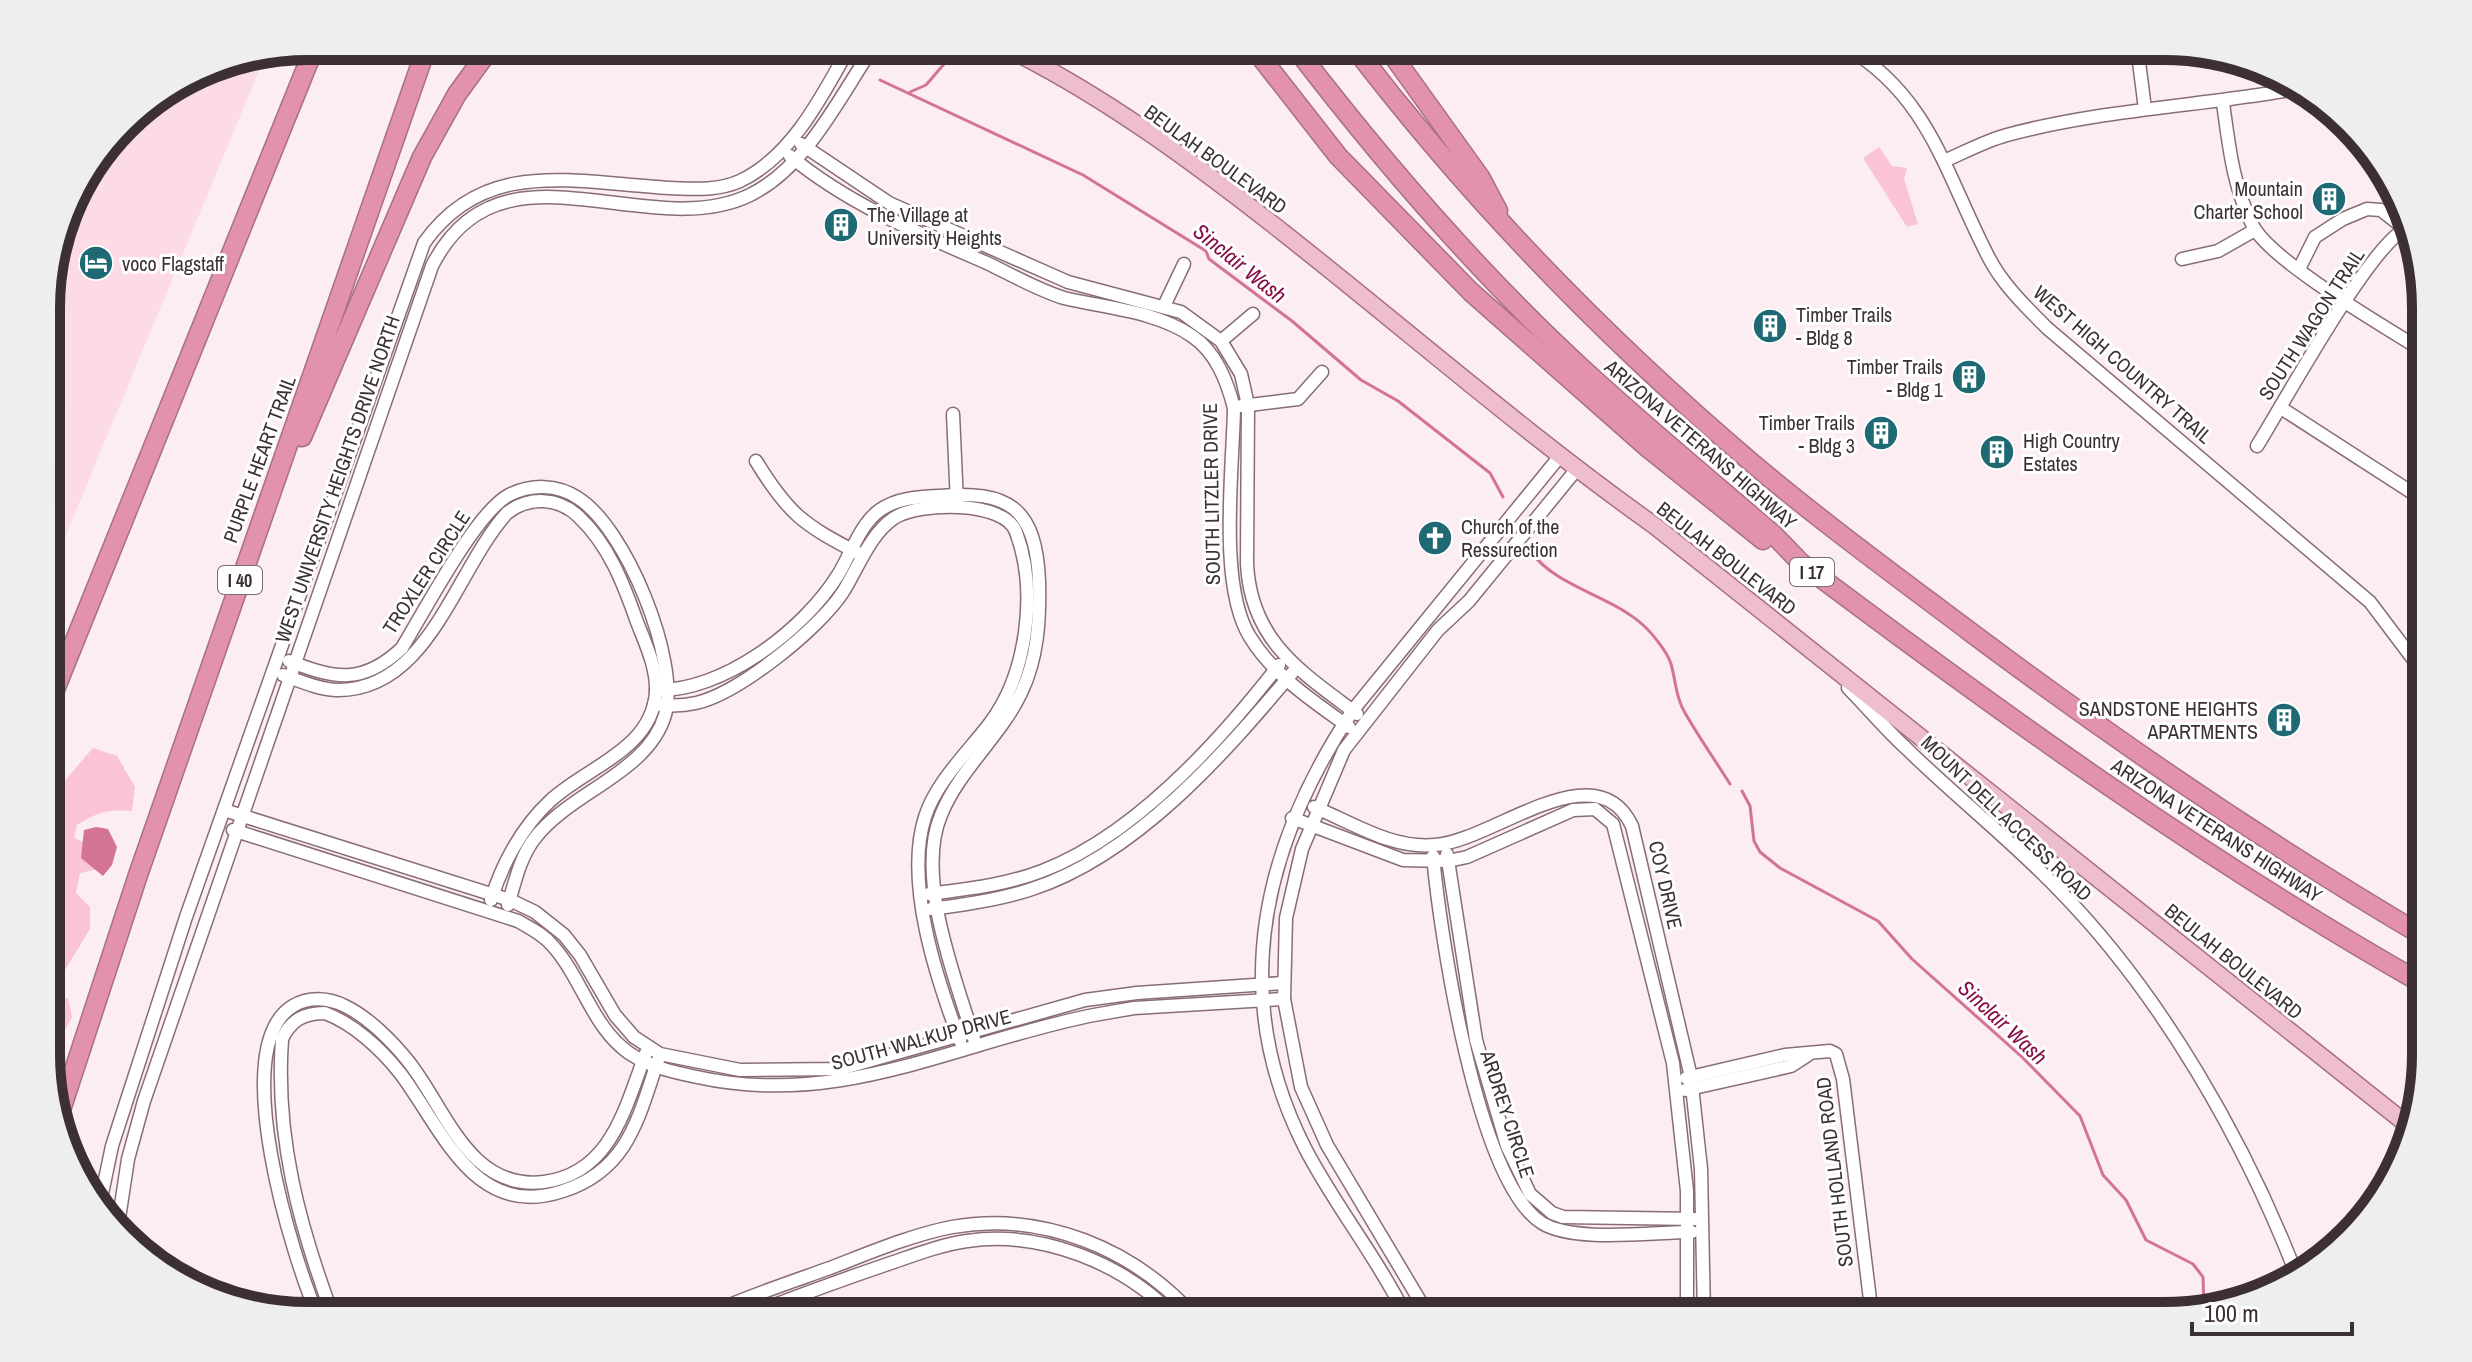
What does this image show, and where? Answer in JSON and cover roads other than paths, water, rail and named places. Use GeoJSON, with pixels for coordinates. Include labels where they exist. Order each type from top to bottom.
{"type":"FeatureCollection","features":[{"type":"Feature","properties":{"kind":"highway"},"geometry":{"type":"LineString","coordinates":[[60,677],[309,60]]}},
{"type":"Feature","properties":{"kind":"highway","name":"PURPLE HEART TRAIL"},"geometry":{"type":"LineString","coordinates":[[65,1100],[240,579],[422,60]]}},
{"type":"Feature","properties":{"kind":"highway"},"geometry":{"type":"LineString","coordinates":[[240,579],[422,157],[457,94],[482,60]]}},
{"type":"Feature","properties":{"kind":"highway"},"geometry":{"type":"LineString","coordinates":[[1249,60],[1274,88],[1294,101]]}},
{"type":"Feature","properties":{"kind":"highway"},"geometry":{"type":"LineString","coordinates":[[1263,60],[1388,210],[1510,328],[1754,534],[1801,563]]}},
{"type":"Feature","properties":{"kind":"highway","name":"ARIZONA VETERANS HIGHWAY"},"geometry":{"type":"LineString","coordinates":[[1306,60],[1441,223],[1518,306],[1586,372],[1774,535],[1801,563],[2072,761],[2247,878],[2411,977]]}},
{"type":"Feature","properties":{"kind":"highway","name":"ARIZONA VETERANS HIGHWAY"},"geometry":{"type":"LineString","coordinates":[[1364,60],[1414,126],[1506,227],[1701,419],[1834,528],[2107,734],[2411,928]]}},
{"type":"Feature","properties":{"kind":"highway"},"geometry":{"type":"LineString","coordinates":[[1396,60],[1480,177],[1506,227]]}},
{"type":"Feature","properties":{"kind":"main road","name":"BEULAH BOULEVARD"},"geometry":{"type":"LineString","coordinates":[[1027,60],[1169,144],[1380,308],[1576,470],[1655,526],[2403,1121]]}},
{"type":"Feature","properties":{"kind":"street","name":"WEST UNIVERSITY HEIGHTS DRIVE NORTH"},"geometry":{"type":"LineString","coordinates":[[103,1193],[127,1096],[218,825],[417,256],[442,218],[473,195],[516,182],[721,187],[765,166],[792,138],[842,60]]}},
{"type":"Feature","properties":{"kind":"street","name":"WEST UNIVERSITY HEIGHTS DRIVE NORTH"},"geometry":{"type":"LineString","coordinates":[[120,1214],[128,1159],[144,1101],[432,266],[442,245],[478,212],[518,199],[694,207],[749,196],[777,178],[806,148],[865,60]]}},
{"type":"Feature","properties":{"kind":"street","name":"WEST HIGH COUNTRY TRAIL"},"geometry":{"type":"LineString","coordinates":[[1867,60],[1900,88],[1925,121],[1990,260],[2018,298],[2047,328],[2370,602],[2411,656]]}},
{"type":"Feature","properties":{"kind":"street"},"geometry":{"type":"LineString","coordinates":[[2139,60],[2145,109]]}},
{"type":"Feature","properties":{"kind":"street"},"geometry":{"type":"LineString","coordinates":[[1944,161],[2003,136],[2145,109],[2223,103],[2285,91]]}},
{"type":"Feature","properties":{"kind":"street"},"geometry":{"type":"LineString","coordinates":[[2223,103],[2235,185],[2255,230],[2299,269],[2411,343]]}},
{"type":"Feature","properties":{"kind":"street","name":"SOUTH LITZLER DRIVE"},"geometry":{"type":"LineString","coordinates":[[792,138],[889,203],[1049,275],[1164,306],[1197,321],[1221,341],[1241,374],[1248,405],[1248,586],[1264,632],[1297,667],[1365,720]]}},
{"type":"Feature","properties":{"kind":"street","name":"SOUTH LITZLER DRIVE"},"geometry":{"type":"LineString","coordinates":[[781,149],[884,217],[1062,297],[1166,322],[1193,336],[1219,367],[1234,408],[1233,594],[1249,636],[1287,679],[1356,732]]}},
{"type":"Feature","properties":{"kind":"street"},"geometry":{"type":"LineString","coordinates":[[2299,269],[2315,237],[2343,219],[2367,209],[2381,210],[2396,223]]}},
{"type":"Feature","properties":{"kind":"street"},"geometry":{"type":"LineString","coordinates":[[2182,259],[2218,251],[2255,230]]}},
{"type":"Feature","properties":{"kind":"street","name":"SOUTH WAGON TRAIL"},"geometry":{"type":"LineString","coordinates":[[2257,446],[2346,303],[2391,237],[2400,232]]}},
{"type":"Feature","properties":{"kind":"street"},"geometry":{"type":"LineString","coordinates":[[1164,306],[1184,264]]}},
{"type":"Feature","properties":{"kind":"street"},"geometry":{"type":"LineString","coordinates":[[1221,341],[1253,314]]}},
{"type":"Feature","properties":{"kind":"street"},"geometry":{"type":"LineString","coordinates":[[1234,408],[1298,399],[1322,372]]}},
{"type":"Feature","properties":{"kind":"street"},"geometry":{"type":"LineString","coordinates":[[2281,408],[2411,492]]}},
{"type":"Feature","properties":{"kind":"street"},"geometry":{"type":"LineString","coordinates":[[953,414],[957,501]]}},
{"type":"Feature","properties":{"kind":"street"},"geometry":{"type":"LineString","coordinates":[[1397,1301],[1298,1132],[1274,1066],[1263,984],[1268,896],[1292,818],[1344,723],[1560,456]]}},
{"type":"Feature","properties":{"kind":"street"},"geometry":{"type":"LineString","coordinates":[[756,461],[795,516],[812,530],[858,553]]}},
{"type":"Feature","properties":{"kind":"street"},"geometry":{"type":"LineString","coordinates":[[1420,1301],[1311,1115],[1294,1063],[1284,999],[1286,918],[1310,827],[1356,732],[1576,470]]}},
{"type":"Feature","properties":{"kind":"street","name":"TROXLER CIRCLE"},"geometry":{"type":"LineString","coordinates":[[278,656],[341,677],[373,670],[389,661],[402,648],[479,524],[497,503],[517,492],[546,487],[567,492],[585,503],[622,552],[640,589],[663,653],[661,698]]}},
{"type":"Feature","properties":{"kind":"street"},"geometry":{"type":"LineString","coordinates":[[661,698],[697,703],[726,691],[810,632],[843,593],[858,553],[894,518],[957,501],[998,497],[1009,503],[1029,528],[1039,575],[1038,634],[1024,687],[1010,716],[941,815],[934,840],[938,908],[972,1031],[970,1048]]}},
{"type":"Feature","properties":{"kind":"street","name":"TROXLER CIRCLE"},"geometry":{"type":"LineString","coordinates":[[272,671],[338,690],[367,686],[391,676],[416,653],[496,525],[514,508],[543,501],[567,508],[579,517],[615,566],[650,656],[661,698]]}},
{"type":"Feature","properties":{"kind":"street"},"geometry":{"type":"LineString","coordinates":[[957,501],[1010,521],[1021,554],[1026,612],[1017,667],[1004,700],[945,782],[924,818],[921,841],[924,910],[958,1036],[970,1048]]}},
{"type":"Feature","properties":{"kind":"street","name":"MOUNT DELL ACCESS ROAD"},"geometry":{"type":"LineString","coordinates":[[1813,652],[1905,748],[2059,890],[2097,934],[2172,1035],[2221,1111],[2260,1187],[2293,1265]]}},
{"type":"Feature","properties":{"kind":"street"},"geometry":{"type":"LineString","coordinates":[[922,895],[1019,879],[1081,852],[1188,770],[1286,656]]}},
{"type":"Feature","properties":{"kind":"street"},"geometry":{"type":"LineString","coordinates":[[924,910],[1034,889],[1088,864],[1202,775],[1297,667]]}},
{"type":"Feature","properties":{"kind":"street"},"geometry":{"type":"LineString","coordinates":[[489,909],[512,851],[540,812],[562,791],[635,740],[661,698]]}},
{"type":"Feature","properties":{"kind":"street"},"geometry":{"type":"LineString","coordinates":[[505,915],[523,858],[537,835],[564,808],[646,747],[660,729],[661,698]]}},
{"type":"Feature","properties":{"kind":"street"},"geometry":{"type":"LineString","coordinates":[[1292,818],[1392,857],[1448,861],[1467,857],[1573,810],[1595,809],[1596,794],[1567,796],[1468,839],[1439,845],[1380,837],[1300,801]]}},
{"type":"Feature","properties":{"kind":"street","name":"COY DRIVE"},"geometry":{"type":"LineString","coordinates":[[1596,794],[1622,808],[1632,826],[1692,1083],[1703,1226],[1704,1301]]}},
{"type":"Feature","properties":{"kind":"street","name":"COY DRIVE"},"geometry":{"type":"LineString","coordinates":[[1595,809],[1613,824],[1619,836],[1676,1086],[1688,1226],[1687,1301]]}},
{"type":"Feature","properties":{"kind":"street"},"geometry":{"type":"LineString","coordinates":[[224,810],[493,894],[535,912],[564,935],[623,1027],[654,1050]]}},
{"type":"Feature","properties":{"kind":"street","name":"SOUTH WALKUP DRIVE"},"geometry":{"type":"LineString","coordinates":[[218,825],[505,915],[552,944],[604,1027],[629,1053],[655,1067],[740,1085],[800,1087],[850,1081],[1062,1021],[1134,1008],[1284,999]]}},
{"type":"Feature","properties":{"kind":"street","name":"ARDREY CIRCLE"},"geometry":{"type":"LineString","coordinates":[[1439,845],[1448,861],[1476,1040],[1507,1146],[1530,1194],[1552,1213],[1563,1217],[1688,1226]]}},
{"type":"Feature","properties":{"kind":"street","name":"ARDREY CIRCLE"},"geometry":{"type":"LineString","coordinates":[[1439,845],[1433,861],[1452,995],[1474,1083],[1511,1190],[1541,1222],[1563,1232],[1703,1226]]}},
{"type":"Feature","properties":{"kind":"street","name":"SOUTH WALKUP DRIVE"},"geometry":{"type":"LineString","coordinates":[[654,1050],[740,1070],[840,1069],[1099,998],[1283,983]]}},
{"type":"Feature","properties":{"kind":"street"},"geometry":{"type":"LineString","coordinates":[[314,1302],[274,1178],[265,1106],[267,1048],[277,1019],[296,1004],[307,1000],[331,1000],[367,1020],[409,1062],[467,1152],[486,1167],[519,1181],[557,1180],[572,1174],[601,1153],[618,1129],[643,1060],[654,1050]]}},
{"type":"Feature","properties":{"kind":"street"},"geometry":{"type":"LineString","coordinates":[[328,1302],[302,1227],[280,1120],[282,1039],[288,1027],[311,1013],[338,1018],[358,1032],[399,1071],[455,1157],[488,1185],[507,1193],[557,1193],[593,1178],[608,1166],[622,1151],[633,1130],[655,1067],[654,1050]]}},
{"type":"Feature","properties":{"kind":"street"},"geometry":{"type":"LineString","coordinates":[[358,1032],[367,1020]]}},
{"type":"Feature","properties":{"kind":"street","name":"SOUTH HOLLAND ROAD"},"geometry":{"type":"LineString","coordinates":[[1676,1086],[1785,1055],[1830,1051],[1841,1065],[1870,1301]]}},
{"type":"Feature","properties":{"kind":"street"},"geometry":{"type":"LineString","coordinates":[[741,1302],[845,1262],[953,1227],[1040,1228],[1089,1242],[1132,1261],[1178,1302]]}},
{"type":"Feature","properties":{"kind":"street"},"geometry":{"type":"LineString","coordinates":[[786,1302],[938,1247],[969,1240],[1039,1244],[1083,1257],[1133,1282],[1157,1302]]}},
{"type":"Feature","properties":{"kind":"street"},"geometry":{"type":"LineString","coordinates":[[1083,1257],[1089,1242]]}},
{"type":"Feature","properties":{"kind":"waterway"},"geometry":{"type":"LineString","coordinates":[[910,92],[926,85],[944,64]]}},
{"type":"Feature","properties":{"kind":"waterway","name":"Sinclair Wash"},"geometry":{"type":"LineString","coordinates":[[880,80],[1083,175],[1206,251],[1209,259],[1292,321],[1361,380],[1398,401],[1490,473],[1503,497]]}},
{"type":"Feature","properties":{"kind":"waterway","name":"Sinclair Wash"},"geometry":{"type":"LineString","coordinates":[[1531,552],[1555,574],[1630,615],[1651,633],[1669,659],[1684,711],[1730,784]]}},
{"type":"Feature","properties":{"kind":"waterway","name":"Sinclair Wash"},"geometry":{"type":"LineString","coordinates":[[1742,791],[1750,806],[1754,841],[1760,852],[1780,868],[1878,921],[1912,959],[2022,1057],[2080,1116],[2103,1175],[2126,1200],[2146,1240],[2193,1264],[2203,1277],[2204,1298]]}},
{"type":"Feature","properties":{"kind":"place","name":"Mountain Charter School"},"geometry":{"type":"Point","coordinates":[2329,199]}},
{"type":"Feature","properties":{"kind":"place","name":"The Village at University Heights"},"geometry":{"type":"Point","coordinates":[841,225]}},
{"type":"Feature","properties":{"kind":"place","name":"voco Flagstaff"},"geometry":{"type":"Point","coordinates":[96,263]}},
{"type":"Feature","properties":{"kind":"place","name":"Timber Trails - Bldg 8"},"geometry":{"type":"Point","coordinates":[1770,326]}},
{"type":"Feature","properties":{"kind":"place","name":"Timber Trails - Bldg 1"},"geometry":{"type":"Point","coordinates":[1969,377]}},
{"type":"Feature","properties":{"kind":"place","name":"Timber Trails - Bldg 3"},"geometry":{"type":"Point","coordinates":[1881,433]}},
{"type":"Feature","properties":{"kind":"place","name":"High Country Estates"},"geometry":{"type":"Point","coordinates":[1997,452]}},
{"type":"Feature","properties":{"kind":"place","name":"Church of the Ressurection"},"geometry":{"type":"Point","coordinates":[1435,538]}},
{"type":"Feature","properties":{"kind":"place","name":"SANDSTONE HEIGHTS APARTMENTS"},"geometry":{"type":"Point","coordinates":[2284,720]}}]}
